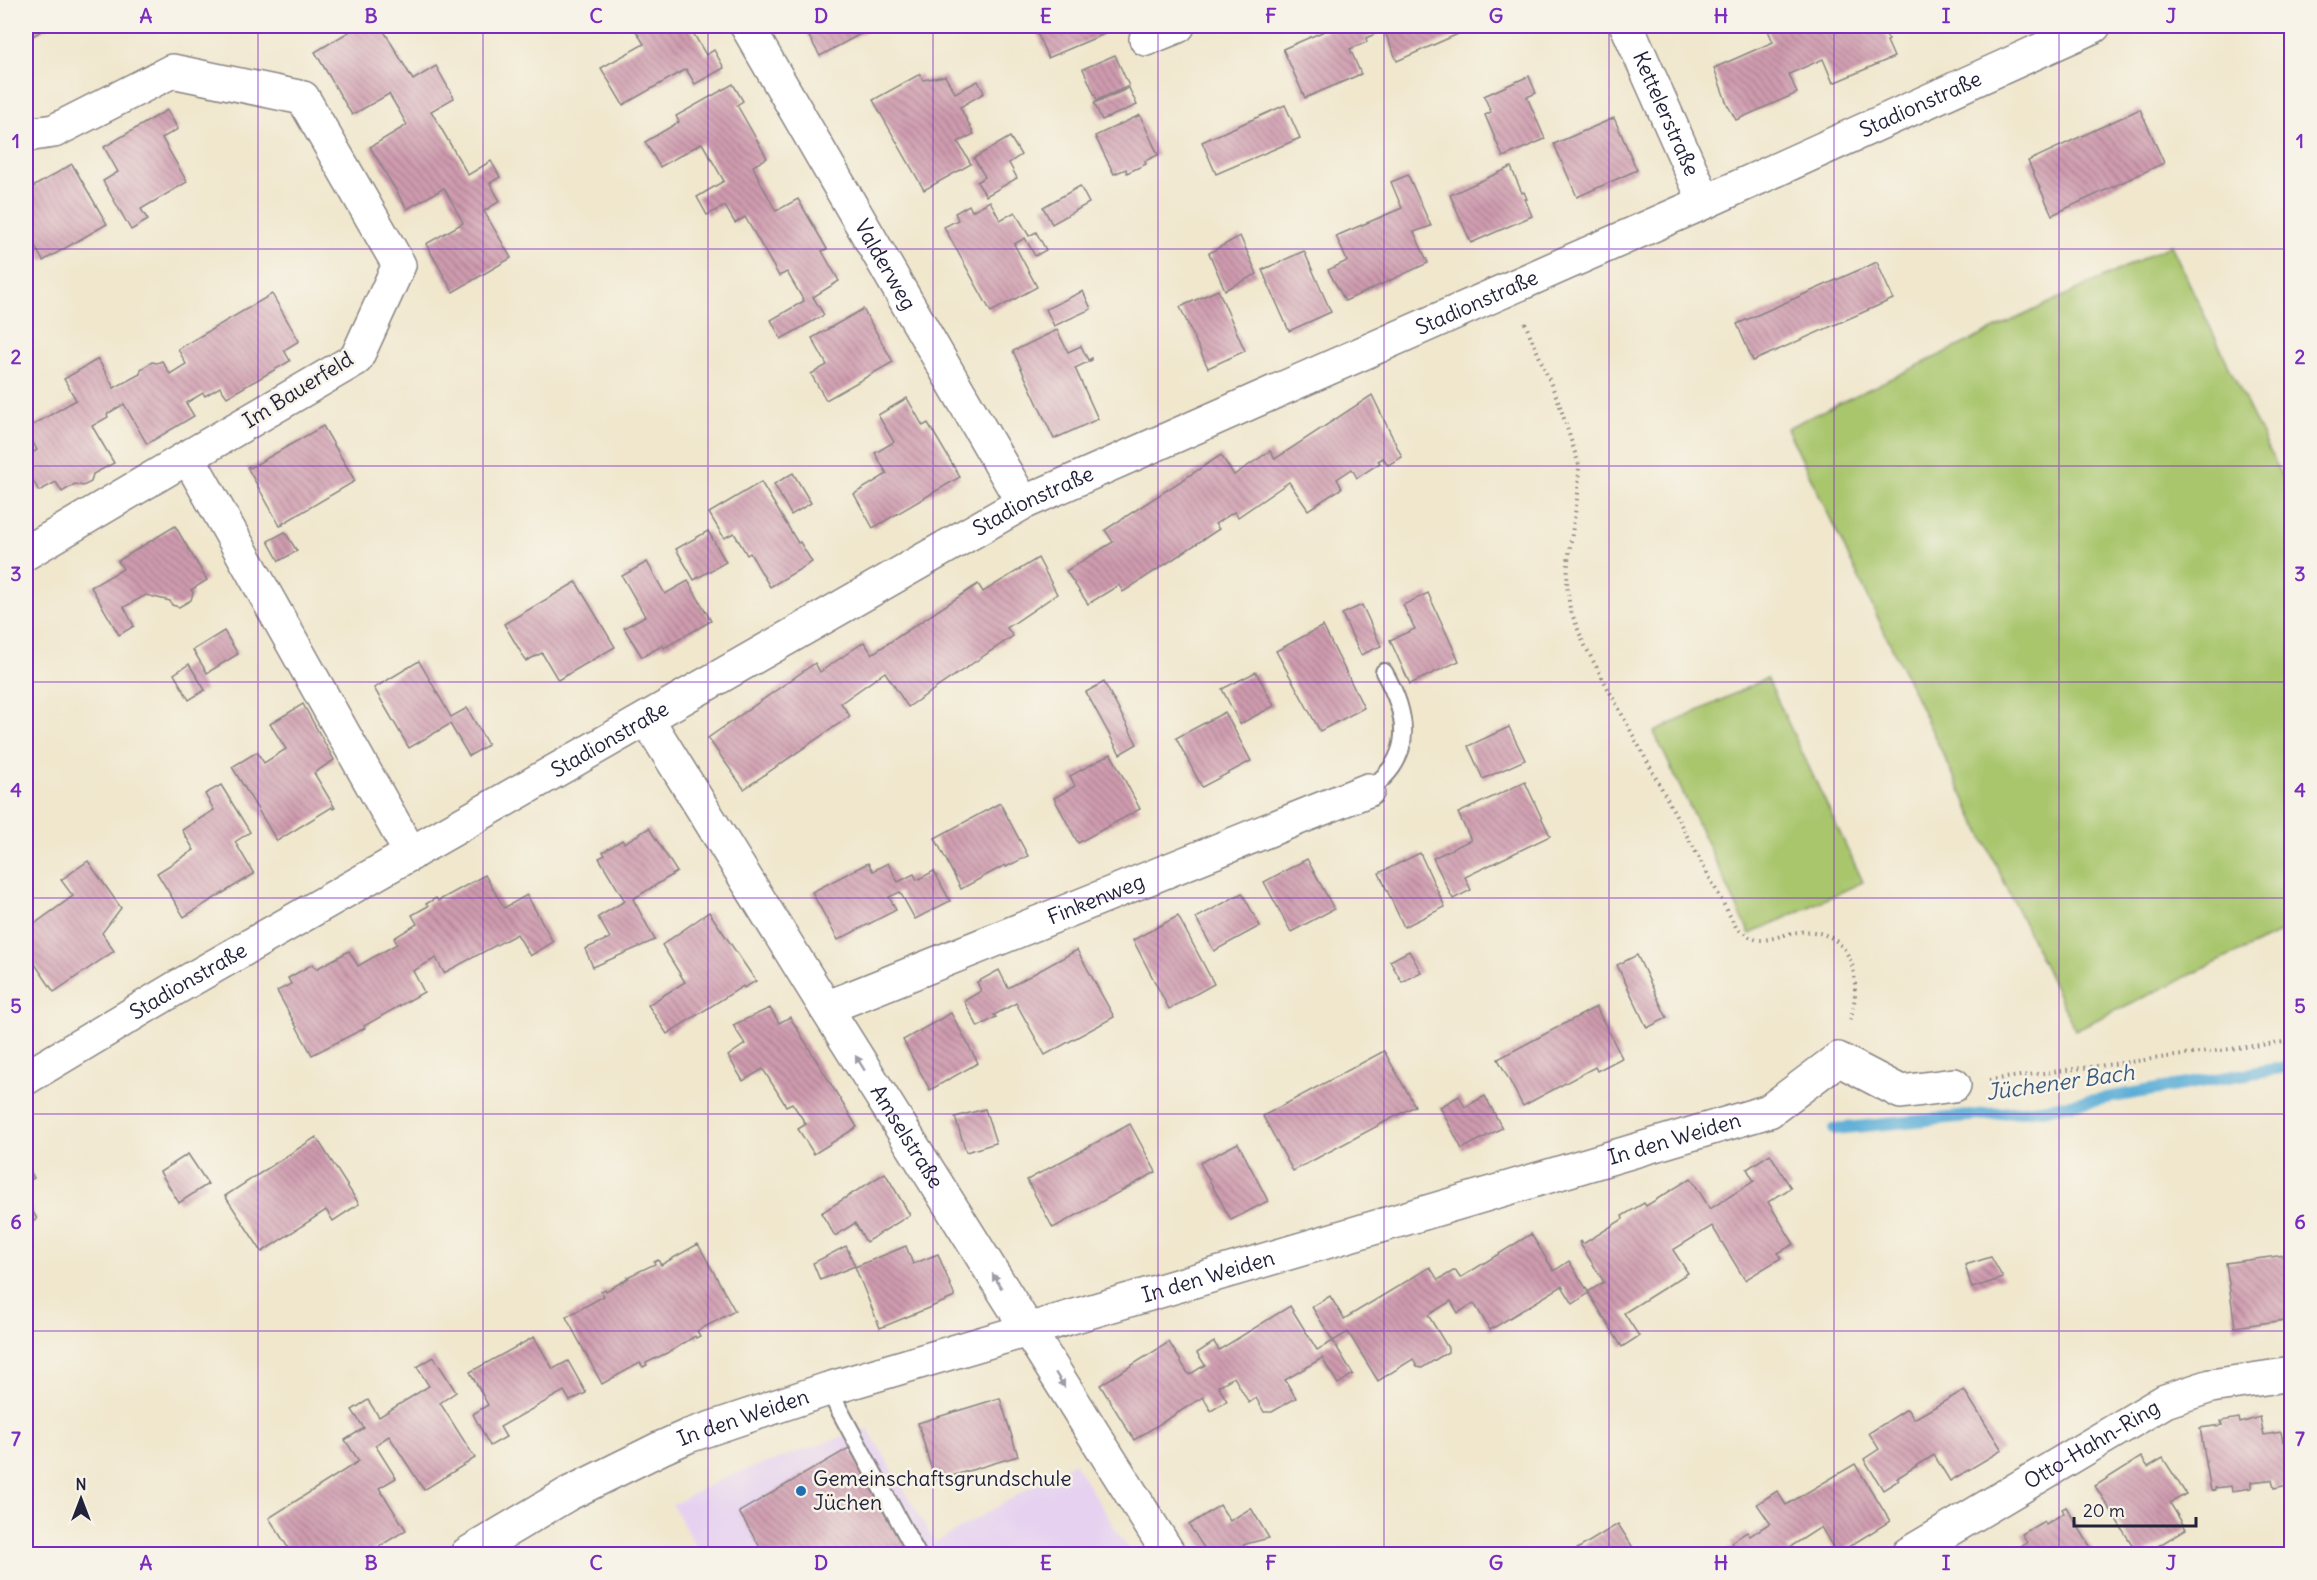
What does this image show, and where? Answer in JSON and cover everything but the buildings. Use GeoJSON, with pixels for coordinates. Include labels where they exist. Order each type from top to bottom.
{"type":"FeatureCollection","features":[{"type":"Feature","properties":{"kind":"street","name":"Valderweg"},"geometry":{"type":"LineString","coordinates":[[747,26],[1023,503]]}},
{"type":"Feature","properties":{"kind":"street"},"geometry":{"type":"LineString","coordinates":[[1146,39],[1178,26]]}},
{"type":"Feature","properties":{"kind":"street","name":"Kettelerstraße"},"geometry":{"type":"LineString","coordinates":[[1628,26],[1705,202]]}},
{"type":"Feature","properties":{"kind":"street","name":"Stadionstraße"},"geometry":{"type":"LineString","coordinates":[[26,1078],[176,988],[1023,503],[1705,202],[2094,26]]}},
{"type":"Feature","properties":{"kind":"street","name":"Im Bauerfeld"},"geometry":{"type":"LineString","coordinates":[[26,135],[42,134],[66,126],[172,71],[303,98],[399,266],[356,359],[188,457]]}},
{"type":"Feature","properties":{"kind":"street"},"geometry":{"type":"LineString","coordinates":[[26,553],[188,457],[411,854]]}},
{"type":"Feature","properties":{"kind":"street","name":"Amselstraße"},"geometry":{"type":"LineString","coordinates":[[647,719],[1169,1554]]}},
{"type":"Feature","properties":{"kind":"street","name":"Finkenweg"},"geometry":{"type":"LineString","coordinates":[[826,1008],[1368,790]]}},
{"type":"Feature","properties":{"kind":"street"},"geometry":{"type":"LineString","coordinates":[[1838,1059],[1900,1092],[1954,1085]]}},
{"type":"Feature","properties":{"kind":"street","name":"In den Weiden"},"geometry":{"type":"LineString","coordinates":[[467,1554],[568,1494],[688,1436],[828,1389],[1769,1111],[1838,1059]]}},
{"type":"Feature","properties":{"kind":"street","name":"Otto-Hahn-Ring"},"geometry":{"type":"LineString","coordinates":[[1908,1554],[2165,1401],[2211,1386],[2292,1374]]}},
{"type":"Feature","properties":{"kind":"lane"},"geometry":{"type":"LineString","coordinates":[[1368,790],[1382,780],[1392,768],[1403,740],[1403,714],[1394,689],[1384,672]]}},
{"type":"Feature","properties":{"kind":"lane"},"geometry":{"type":"LineString","coordinates":[[828,1389],[917,1554]]}},
{"type":"Feature","properties":{"kind":"path"},"geometry":{"type":"LineString","coordinates":[[1510,288],[1559,403],[1579,465],[1578,493],[1567,577],[1570,609],[1575,625],[1736,927],[1746,936],[1761,940],[1795,932],[1823,934],[1833,938],[1846,949],[1851,960],[1855,982],[1855,1007],[1838,1059]]}},
{"type":"Feature","properties":{"kind":"path"},"geometry":{"type":"LineString","coordinates":[[1954,1085],[2292,1041]]}},
{"type":"Feature","properties":{"kind":"shaded area","name":"Gemeinschaftsgrundschule Jüchen"},"geometry":{"type":"Polygon","coordinates":[[[868,1428],[935,1543],[1074,1462],[1131,1554],[700,1554],[672,1505],[725,1477],[868,1428]]]}},
{"type":"Feature","properties":{"kind":"green space"},"geometry":{"type":"Polygon","coordinates":[[[2171,245],[2291,496],[2291,927],[2075,1030],[1787,428],[2171,245]]]}},
{"type":"Feature","properties":{"kind":"green space"},"geometry":{"type":"Polygon","coordinates":[[[1767,678],[1863,882],[1750,934],[1654,732],[1767,678]]]}},
{"type":"Feature","properties":{"kind":"waterway","name":"Jüchener Bach"},"geometry":{"type":"LineString","coordinates":[[1834,1129],[2042,1109],[2292,1066]]}},
{"type":"Feature","properties":{"kind":"place","name":"Gemeinschaftsgrundschule Jüchen"},"geometry":{"type":"Point","coordinates":[801,1491]}}]}
